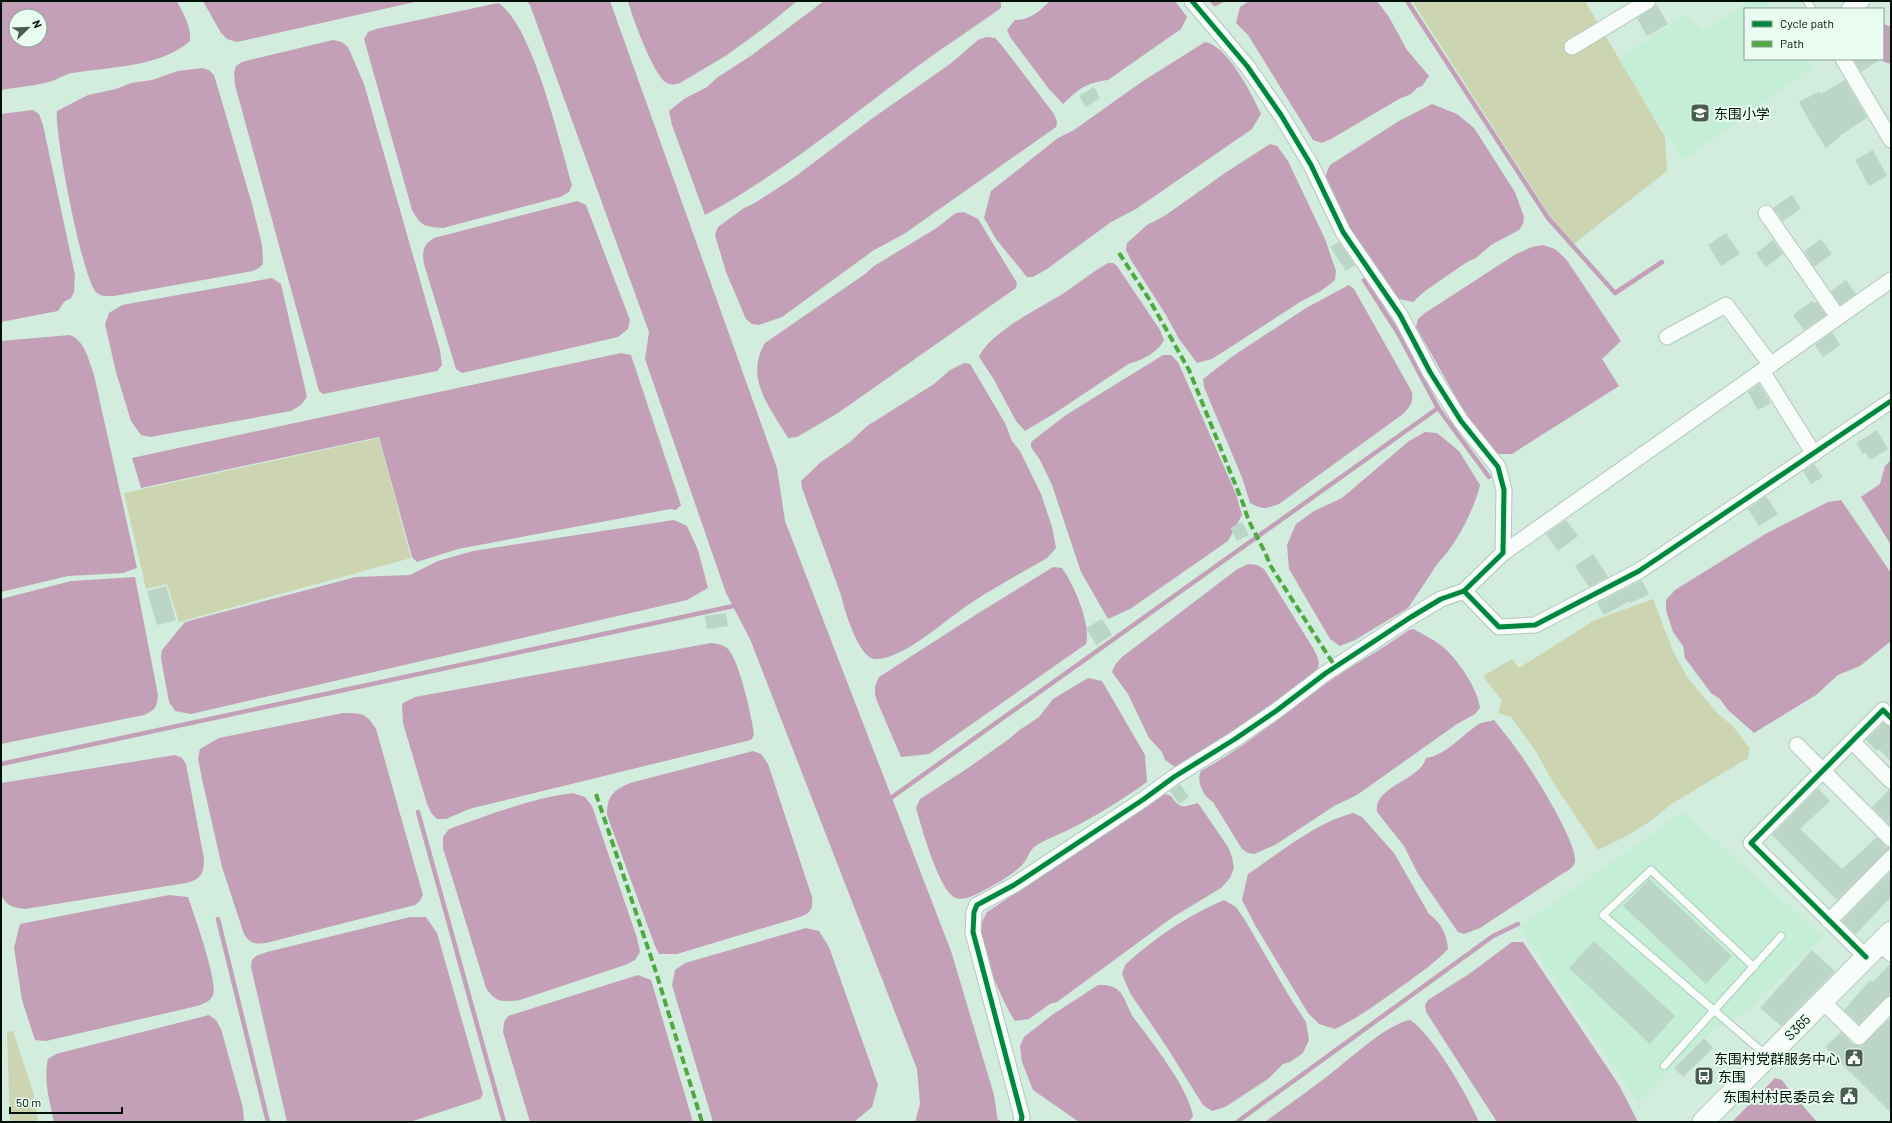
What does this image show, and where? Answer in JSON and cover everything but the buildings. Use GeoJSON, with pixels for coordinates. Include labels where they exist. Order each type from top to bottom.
{"type":"FeatureCollection","features":[{"type":"Feature","properties":{"kind":"street"},"geometry":{"type":"LineString","coordinates":[[1192,1],[1246,66],[1281,115],[1311,165],[1343,232],[1400,315],[1430,372],[1461,421],[1498,467],[1504,490],[1503,553]]}},
{"type":"Feature","properties":{"kind":"street"},"geometry":{"type":"LineString","coordinates":[[1572,47],[1648,1]]}},
{"type":"Feature","properties":{"kind":"street"},"geometry":{"type":"LineString","coordinates":[[1851,8],[1862,1]]}},
{"type":"Feature","properties":{"kind":"street"},"geometry":{"type":"LineString","coordinates":[[1844,60],[1891,140]]}},
{"type":"Feature","properties":{"kind":"street"},"geometry":{"type":"LineString","coordinates":[[1766,214],[1838,317]]}},
{"type":"Feature","properties":{"kind":"street"},"geometry":{"type":"LineString","coordinates":[[1021,1122],[1022,1117],[973,932],[974,912],[977,905],[1014,885],[1144,799],[1174,777],[1241,735],[1326,673],[1411,617],[1441,598],[1464,591],[1503,553],[1891,280]]}},
{"type":"Feature","properties":{"kind":"street"},"geometry":{"type":"LineString","coordinates":[[1667,337],[1726,305],[1767,368],[1814,454]]}},
{"type":"Feature","properties":{"kind":"street"},"geometry":{"type":"LineString","coordinates":[[1464,591],[1499,627],[1535,625],[1639,571],[1891,401]]}},
{"type":"Feature","properties":{"kind":"street"},"geometry":{"type":"LineString","coordinates":[[1882,946],[1829,921],[1751,843],[1883,710],[1891,718]]}},
{"type":"Feature","properties":{"kind":"street"},"geometry":{"type":"LineString","coordinates":[[1852,741],[1891,782]]}},
{"type":"Feature","properties":{"kind":"street"},"geometry":{"type":"LineString","coordinates":[[1797,745],[1891,839]]}},
{"type":"Feature","properties":{"kind":"street"},"geometry":{"type":"LineString","coordinates":[[1829,921],[1891,858]]}},
{"type":"Feature","properties":{"kind":"street","name":"S365"},"geometry":{"type":"LineString","coordinates":[[1703,1122],[1822,1001],[1882,946]]}},
{"type":"Feature","properties":{"kind":"street"},"geometry":{"type":"LineString","coordinates":[[1822,1001],[1859,1037],[1891,1004]]}},
{"type":"Feature","properties":{"kind":"lane"},"geometry":{"type":"LineString","coordinates":[[1754,967],[1651,870],[1603,915],[1767,1057]]}},
{"type":"Feature","properties":{"kind":"lane"},"geometry":{"type":"LineString","coordinates":[[1664,1066],[1781,936]]}},
{"type":"Feature","properties":{"kind":"shaded area"},"geometry":{"type":"Polygon","coordinates":[[[1,1],[177,1],[190,31],[190,41],[178,50],[150,61],[67,74],[46,83],[1,90],[1,1]]]}},
{"type":"Feature","properties":{"kind":"shaded area"},"geometry":{"type":"Polygon","coordinates":[[[203,1],[419,1],[237,42],[227,39],[221,33],[203,1]]]}},
{"type":"Feature","properties":{"kind":"shaded area"},"geometry":{"type":"Polygon","coordinates":[[[526,1],[610,1],[777,468],[785,521],[951,951],[994,1095],[998,1122],[915,1122],[920,1104],[917,1069],[750,639],[726,593],[645,359],[649,332],[530,5],[526,1]]]}},
{"type":"Feature","properties":{"kind":"shaded area"},"geometry":{"type":"Polygon","coordinates":[[[628,1],[797,1],[768,25],[727,55],[680,83],[669,84],[660,77],[649,57],[628,1]]]}},
{"type":"Feature","properties":{"kind":"shaded area"},"geometry":{"type":"Polygon","coordinates":[[[824,1],[1001,2],[1001,8],[941,49],[833,131],[758,184],[705,215],[672,125],[669,111],[684,99],[707,87],[718,77],[752,55],[824,1]]]}},
{"type":"Feature","properties":{"kind":"shaded area"},"geometry":{"type":"Polygon","coordinates":[[[1050,1],[1175,1],[1187,17],[1181,29],[1108,80],[1088,85],[1074,94],[1063,104],[1049,89],[1010,37],[1007,30],[1015,20],[1030,17],[1050,1]]]}},
{"type":"Feature","properties":{"kind":"shaded area"},"geometry":{"type":"Polygon","coordinates":[[[1249,1],[1377,1],[1389,17],[1407,50],[1429,76],[1422,86],[1417,88],[1411,94],[1399,99],[1331,139],[1322,143],[1313,140],[1248,35],[1236,23],[1240,7],[1249,1]]]}},
{"type":"Feature","properties":{"kind":"shaded area"},"geometry":{"type":"Polygon","coordinates":[[[1412,1],[1585,1],[1665,137],[1667,171],[1570,247],[1412,1]]]}},
{"type":"Feature","properties":{"kind":"shaded area","name":"东围小学"},"geometry":{"type":"Polygon","coordinates":[[[1752,1],[1767,1],[1771,8],[1744,8],[1744,60],[1808,60],[1813,67],[1683,160],[1617,60],[1686,14],[1702,31],[1752,1]]]}},
{"type":"Feature","properties":{"kind":"shaded area"},"geometry":{"type":"Polygon","coordinates":[[[498,3],[510,15],[522,34],[533,59],[552,115],[572,185],[569,192],[560,197],[443,228],[424,225],[412,210],[364,39],[368,32],[376,29],[498,3]]]}},
{"type":"Feature","properties":{"kind":"shaded area"},"geometry":{"type":"Polygon","coordinates":[[[986,37],[995,38],[1003,47],[1054,114],[1057,122],[1056,127],[904,234],[874,250],[782,317],[759,325],[752,324],[746,319],[726,272],[715,235],[718,227],[744,208],[753,204],[792,179],[870,120],[950,64],[978,40],[986,37]]]}},
{"type":"Feature","properties":{"kind":"shaded area"},"geometry":{"type":"Polygon","coordinates":[[[333,40],[342,42],[348,47],[364,84],[440,350],[442,365],[437,371],[323,394],[319,391],[235,85],[234,72],[236,66],[242,62],[333,40]]]}},
{"type":"Feature","properties":{"kind":"shaded area"},"geometry":{"type":"Polygon","coordinates":[[[1205,42],[1213,45],[1230,61],[1252,95],[1261,114],[1252,129],[1136,209],[1111,222],[1047,269],[1033,277],[1027,277],[996,239],[984,218],[991,191],[1058,138],[1074,130],[1143,81],[1205,42]]]}},
{"type":"Feature","properties":{"kind":"shaded area"},"geometry":{"type":"Polygon","coordinates":[[[202,68],[209,70],[214,75],[252,204],[262,245],[263,264],[253,271],[114,296],[100,295],[96,292],[90,282],[77,235],[70,205],[60,146],[57,111],[88,95],[116,89],[131,83],[152,80],[178,71],[202,68]]]}},
{"type":"Feature","properties":{"kind":"shaded area"},"geometry":{"type":"Polygon","coordinates":[[[1432,104],[1457,114],[1474,128],[1515,192],[1524,217],[1523,224],[1519,230],[1491,245],[1476,258],[1467,262],[1425,291],[1413,302],[1399,299],[1341,217],[1326,182],[1326,174],[1330,165],[1399,121],[1432,104]]]}},
{"type":"Feature","properties":{"kind":"shaded area"},"geometry":{"type":"Polygon","coordinates":[[[33,110],[39,114],[43,125],[75,275],[74,292],[71,298],[64,302],[58,311],[1,322],[1,114],[33,110]]]}},
{"type":"Feature","properties":{"kind":"shaded area"},"geometry":{"type":"Polygon","coordinates":[[[1270,144],[1277,146],[1288,161],[1325,239],[1336,271],[1335,280],[1321,291],[1300,302],[1212,359],[1197,363],[1179,339],[1166,315],[1131,260],[1126,250],[1127,243],[1147,225],[1166,215],[1225,173],[1270,144]]]}},
{"type":"Feature","properties":{"kind":"shaded area"},"geometry":{"type":"Polygon","coordinates":[[[577,201],[586,205],[630,320],[628,329],[618,337],[462,373],[456,369],[424,264],[423,252],[425,246],[434,238],[577,201]]]}},
{"type":"Feature","properties":{"kind":"shaded area"},"geometry":{"type":"Polygon","coordinates":[[[964,212],[978,219],[1017,283],[1016,288],[838,413],[797,437],[788,438],[767,404],[758,381],[757,369],[759,356],[765,343],[865,274],[874,266],[935,229],[956,213],[964,212]]]}},
{"type":"Feature","properties":{"kind":"shaded area"},"geometry":{"type":"Polygon","coordinates":[[[1543,245],[1555,249],[1566,259],[1621,341],[1602,359],[1619,386],[1512,454],[1499,454],[1493,450],[1469,420],[1416,327],[1418,319],[1425,313],[1516,254],[1532,247],[1543,245]]]}},
{"type":"Feature","properties":{"kind":"shaded area"},"geometry":{"type":"Polygon","coordinates":[[[1108,263],[1113,263],[1117,266],[1160,330],[1164,340],[1162,344],[1150,355],[1130,363],[1052,415],[1025,431],[1016,421],[993,378],[979,357],[985,348],[1004,330],[1029,313],[1064,293],[1108,263]]]}},
{"type":"Feature","properties":{"kind":"shaded area"},"geometry":{"type":"Polygon","coordinates":[[[272,278],[281,284],[307,397],[301,405],[291,411],[150,437],[141,435],[131,421],[116,372],[105,324],[109,313],[122,305],[272,278]]]}},
{"type":"Feature","properties":{"kind":"shaded area"},"geometry":{"type":"Polygon","coordinates":[[[1349,285],[1354,289],[1412,392],[1411,404],[1403,414],[1279,504],[1261,508],[1250,503],[1243,480],[1204,387],[1203,379],[1233,356],[1306,308],[1349,285]]]}},
{"type":"Feature","properties":{"kind":"shaded area"},"geometry":{"type":"Polygon","coordinates":[[[70,335],[83,347],[94,375],[137,568],[123,573],[68,576],[1,592],[1,341],[70,335]]]}},
{"type":"Feature","properties":{"kind":"shaded area"},"geometry":{"type":"Polygon","coordinates":[[[621,353],[631,355],[681,505],[676,510],[670,509],[458,549],[417,562],[412,557],[379,437],[141,488],[132,458],[621,353]]]}},
{"type":"Feature","properties":{"kind":"shaded area"},"geometry":{"type":"Polygon","coordinates":[[[1163,355],[1171,355],[1178,362],[1236,494],[1242,515],[1228,541],[1130,609],[1108,619],[1081,572],[1052,485],[1040,460],[1031,447],[1031,442],[1066,415],[1163,355]]]}},
{"type":"Feature","properties":{"kind":"shaded area"},"geometry":{"type":"Polygon","coordinates":[[[964,363],[970,364],[1005,423],[1012,441],[1020,451],[1041,494],[1052,527],[1056,548],[1047,558],[980,597],[912,646],[899,653],[875,659],[869,657],[863,651],[853,632],[802,488],[801,481],[821,462],[850,442],[867,426],[934,384],[950,370],[964,363]]]}},
{"type":"Feature","properties":{"kind":"shaded area"},"geometry":{"type":"Polygon","coordinates":[[[1425,432],[1437,433],[1459,451],[1480,485],[1469,516],[1458,537],[1445,556],[1438,563],[1408,608],[1355,640],[1340,646],[1330,639],[1289,569],[1287,545],[1296,524],[1314,511],[1342,498],[1409,441],[1425,432]]]}},
{"type":"Feature","properties":{"kind":"shaded area"},"geometry":{"type":"Polygon","coordinates":[[[379,438],[411,558],[179,622],[167,584],[146,589],[124,493],[379,438]]]}},
{"type":"Feature","properties":{"kind":"shaded area"},"geometry":{"type":"Polygon","coordinates":[[[1891,460],[1891,545],[1861,497],[1880,484],[1885,466],[1891,460]]]}},
{"type":"Feature","properties":{"kind":"shaded area"},"geometry":{"type":"Polygon","coordinates":[[[1841,500],[1891,573],[1891,641],[1860,666],[1838,675],[1816,695],[1754,733],[1728,710],[1720,699],[1711,693],[1685,658],[1683,646],[1673,632],[1666,610],[1666,600],[1675,590],[1767,533],[1828,502],[1841,500]]]}},
{"type":"Feature","properties":{"kind":"shaded area"},"geometry":{"type":"Polygon","coordinates":[[[674,520],[687,526],[698,550],[708,588],[687,600],[191,714],[175,711],[169,702],[161,658],[162,650],[185,622],[356,577],[410,575],[438,561],[473,551],[674,520]]]}},
{"type":"Feature","properties":{"kind":"shaded area"},"geometry":{"type":"Polygon","coordinates":[[[1248,564],[1257,565],[1264,569],[1317,655],[1319,660],[1318,668],[1296,687],[1275,702],[1175,767],[1165,760],[1162,752],[1149,738],[1128,694],[1112,672],[1115,665],[1122,657],[1236,570],[1248,564]]]}},
{"type":"Feature","properties":{"kind":"shaded area"},"geometry":{"type":"Polygon","coordinates":[[[1053,567],[1062,568],[1072,584],[1084,616],[1087,636],[1086,644],[929,754],[901,757],[876,698],[875,686],[879,677],[1053,567]]]}},
{"type":"Feature","properties":{"kind":"shaded area"},"geometry":{"type":"Polygon","coordinates":[[[135,577],[158,695],[155,708],[144,715],[1,744],[1,599],[71,581],[135,577]]]}},
{"type":"Feature","properties":{"kind":"shaded area"},"geometry":{"type":"Polygon","coordinates":[[[1653,599],[1673,651],[1687,677],[1718,714],[1732,725],[1750,749],[1748,758],[1670,805],[1652,820],[1627,836],[1598,850],[1554,784],[1535,750],[1511,717],[1498,713],[1502,701],[1483,676],[1512,659],[1519,668],[1595,620],[1653,599]]]}},
{"type":"Feature","properties":{"kind":"shaded area"},"geometry":{"type":"Polygon","coordinates":[[[1414,629],[1440,644],[1455,659],[1471,684],[1480,708],[1475,714],[1457,724],[1357,795],[1334,806],[1275,845],[1254,854],[1248,853],[1242,849],[1213,802],[1203,792],[1199,780],[1201,771],[1249,741],[1324,685],[1409,630],[1414,629]]]}},
{"type":"Feature","properties":{"kind":"shaded area"},"geometry":{"type":"Polygon","coordinates":[[[711,643],[722,645],[728,649],[741,676],[754,735],[751,740],[469,809],[446,819],[437,819],[432,814],[427,804],[403,723],[403,703],[415,697],[711,643]]]}},
{"type":"Feature","properties":{"kind":"shaded area"},"geometry":{"type":"Polygon","coordinates":[[[1088,678],[1102,681],[1145,755],[1147,782],[1120,801],[1091,818],[1038,844],[1032,849],[1022,865],[1003,880],[973,896],[964,899],[956,898],[943,884],[926,842],[916,808],[920,799],[968,768],[1039,717],[1053,699],[1088,678]]]}},
{"type":"Feature","properties":{"kind":"shaded area"},"geometry":{"type":"Polygon","coordinates":[[[343,713],[363,715],[376,729],[423,895],[420,901],[415,905],[266,943],[253,943],[248,940],[244,934],[222,867],[198,758],[200,749],[219,738],[343,713]]]}},
{"type":"Feature","properties":{"kind":"shaded area"},"geometry":{"type":"Polygon","coordinates":[[[1494,720],[1522,756],[1551,803],[1561,821],[1574,851],[1575,861],[1573,866],[1568,870],[1480,928],[1464,934],[1458,932],[1418,874],[1404,846],[1377,812],[1378,803],[1382,796],[1389,790],[1422,766],[1426,758],[1440,753],[1478,725],[1494,720]]]}},
{"type":"Feature","properties":{"kind":"shaded area"},"geometry":{"type":"Polygon","coordinates":[[[753,751],[761,754],[768,764],[812,897],[812,908],[807,914],[800,917],[677,954],[659,954],[607,815],[607,808],[610,798],[615,791],[630,783],[753,751]]]}},
{"type":"Feature","properties":{"kind":"shaded area"},"geometry":{"type":"Polygon","coordinates":[[[175,755],[182,758],[186,764],[204,859],[203,869],[198,878],[186,883],[25,909],[14,907],[6,902],[1,895],[1,783],[175,755]]]}},
{"type":"Feature","properties":{"kind":"shaded area"},"geometry":{"type":"Polygon","coordinates":[[[573,793],[585,797],[592,806],[637,938],[640,952],[635,960],[625,965],[520,1000],[504,1001],[496,999],[486,988],[443,848],[443,837],[449,829],[495,813],[557,795],[573,793]]]}},
{"type":"Feature","properties":{"kind":"shaded area"},"geometry":{"type":"Polygon","coordinates":[[[1165,794],[1171,796],[1177,804],[1182,806],[1198,803],[1228,847],[1234,868],[1230,878],[1221,888],[1173,917],[1057,1002],[1050,1004],[1029,1019],[1015,1021],[998,989],[983,947],[981,926],[987,912],[1165,794]]]}},
{"type":"Feature","properties":{"kind":"shaded area"},"geometry":{"type":"Polygon","coordinates":[[[1683,812],[1823,937],[1748,1010],[1704,1037],[1638,1102],[1519,927],[1683,812]]]}},
{"type":"Feature","properties":{"kind":"shaded area"},"geometry":{"type":"Polygon","coordinates":[[[1353,813],[1362,817],[1394,853],[1429,914],[1443,929],[1448,949],[1433,963],[1405,984],[1362,1014],[1335,1029],[1319,1024],[1308,1013],[1255,925],[1242,900],[1248,874],[1312,831],[1353,813]]]}},
{"type":"Feature","properties":{"kind":"shaded area"},"geometry":{"type":"Polygon","coordinates":[[[169,895],[188,897],[209,963],[214,988],[212,998],[193,1007],[46,1041],[35,1040],[22,1000],[14,948],[20,924],[169,895]]]}},
{"type":"Feature","properties":{"kind":"shaded area"},"geometry":{"type":"Polygon","coordinates":[[[1224,900],[1236,907],[1245,920],[1289,996],[1306,1022],[1309,1040],[1303,1053],[1290,1062],[1283,1064],[1268,1079],[1225,1107],[1212,1111],[1203,1105],[1166,1046],[1130,993],[1122,974],[1125,965],[1148,945],[1196,913],[1224,900]]]}},
{"type":"Feature","properties":{"kind":"shaded area"},"geometry":{"type":"Polygon","coordinates":[[[410,917],[426,917],[437,933],[483,1094],[480,1099],[410,1122],[287,1122],[251,967],[252,960],[256,956],[267,952],[410,917]]]}},
{"type":"Feature","properties":{"kind":"shaded area"},"geometry":{"type":"Polygon","coordinates":[[[806,928],[819,931],[829,947],[878,1085],[872,1107],[854,1122],[713,1122],[672,985],[675,970],[685,963],[806,928]]]}},
{"type":"Feature","properties":{"kind":"shaded area"},"geometry":{"type":"Polygon","coordinates":[[[1512,942],[1523,942],[1619,1085],[1638,1122],[1497,1122],[1426,1012],[1425,1005],[1428,1000],[1469,974],[1512,942]]]}},
{"type":"Feature","properties":{"kind":"shaded area"},"geometry":{"type":"Polygon","coordinates":[[[638,975],[651,980],[693,1122],[530,1122],[503,1032],[504,1022],[508,1016],[638,975]]]}},
{"type":"Feature","properties":{"kind":"shaded area"},"geometry":{"type":"Polygon","coordinates":[[[1098,985],[1113,987],[1122,995],[1133,1017],[1177,1078],[1190,1104],[1193,1116],[1189,1122],[1079,1122],[1033,1090],[1022,1062],[1020,1046],[1024,1037],[1052,1015],[1098,985]]]}},
{"type":"Feature","properties":{"kind":"shaded area"},"geometry":{"type":"Polygon","coordinates":[[[209,1015],[216,1020],[221,1029],[243,1108],[244,1122],[54,1122],[46,1075],[48,1059],[56,1054],[209,1015]]]}},
{"type":"Feature","properties":{"kind":"shaded area"},"geometry":{"type":"Polygon","coordinates":[[[1410,1020],[1429,1039],[1439,1052],[1467,1097],[1479,1122],[1265,1122],[1327,1077],[1375,1038],[1387,1030],[1410,1020]]]}},
{"type":"Feature","properties":{"kind":"shaded area"},"geometry":{"type":"Polygon","coordinates":[[[13,1031],[34,1095],[38,1122],[10,1122],[7,1032],[13,1031]]]}},
{"type":"Feature","properties":{"kind":"shaded area"},"geometry":{"type":"Polygon","coordinates":[[[1775,1078],[1782,1080],[1817,1122],[1732,1122],[1775,1078]]]}},
{"type":"Feature","properties":{"kind":"waterway"},"geometry":{"type":"LineString","coordinates":[[1212,1],[1215,4],[1221,1]]}},
{"type":"Feature","properties":{"kind":"waterway"},"geometry":{"type":"LineString","coordinates":[[1407,1],[1548,218],[1615,293],[1662,262]]}},
{"type":"Feature","properties":{"kind":"waterway"},"geometry":{"type":"LineString","coordinates":[[1884,40],[1891,50]]}},
{"type":"Feature","properties":{"kind":"waterway"},"geometry":{"type":"LineString","coordinates":[[1364,280],[1398,333],[1438,408],[1489,477]]}},
{"type":"Feature","properties":{"kind":"waterway"},"geometry":{"type":"LineString","coordinates":[[888,800],[1438,408]]}},
{"type":"Feature","properties":{"kind":"waterway"},"geometry":{"type":"LineString","coordinates":[[1,764],[738,605]]}},
{"type":"Feature","properties":{"kind":"waterway"},"geometry":{"type":"LineString","coordinates":[[418,812],[504,1122]]}},
{"type":"Feature","properties":{"kind":"waterway"},"geometry":{"type":"LineString","coordinates":[[218,919],[268,1122]]}},
{"type":"Feature","properties":{"kind":"waterway"},"geometry":{"type":"LineString","coordinates":[[1237,1122],[1493,936],[1518,924]]}},
{"type":"Feature","properties":{"kind":"marked path"},"geometry":{"type":"LineString","coordinates":[[1119,253],[1149,299],[1189,370],[1246,514],[1270,565],[1336,668]]}},
{"type":"Feature","properties":{"kind":"marked path"},"geometry":{"type":"LineString","coordinates":[[596,794],[655,969],[702,1122]]}},
{"type":"Feature","properties":{"kind":"cycle path"},"geometry":{"type":"LineString","coordinates":[[1021,1122],[1022,1117],[973,932],[974,912],[977,905],[1014,885],[1144,799],[1174,777],[1235,739],[1276,711],[1326,673],[1411,617],[1441,599],[1464,591],[1503,553],[1504,490],[1498,467],[1461,421],[1430,372],[1400,315],[1343,232],[1311,165],[1281,115],[1247,66],[1192,1]]}},
{"type":"Feature","properties":{"kind":"cycle path"},"geometry":{"type":"LineString","coordinates":[[1464,591],[1499,627],[1535,625],[1639,571],[1891,401]]}},
{"type":"Feature","properties":{"kind":"cycle path"},"geometry":{"type":"LineString","coordinates":[[1866,957],[1751,843],[1883,710],[1891,718]]}},
{"type":"Feature","properties":{"kind":"place","name":"东围小学"},"geometry":{"type":"Point","coordinates":[1700,113]}},
{"type":"Feature","properties":{"kind":"place","name":"东围村党群服务中心"},"geometry":{"type":"Point","coordinates":[1854,1058]}},
{"type":"Feature","properties":{"kind":"place","name":"东围"},"geometry":{"type":"Point","coordinates":[1704,1076]}},
{"type":"Feature","properties":{"kind":"place","name":"东围村村民委员会"},"geometry":{"type":"Point","coordinates":[1849,1096]}}]}
